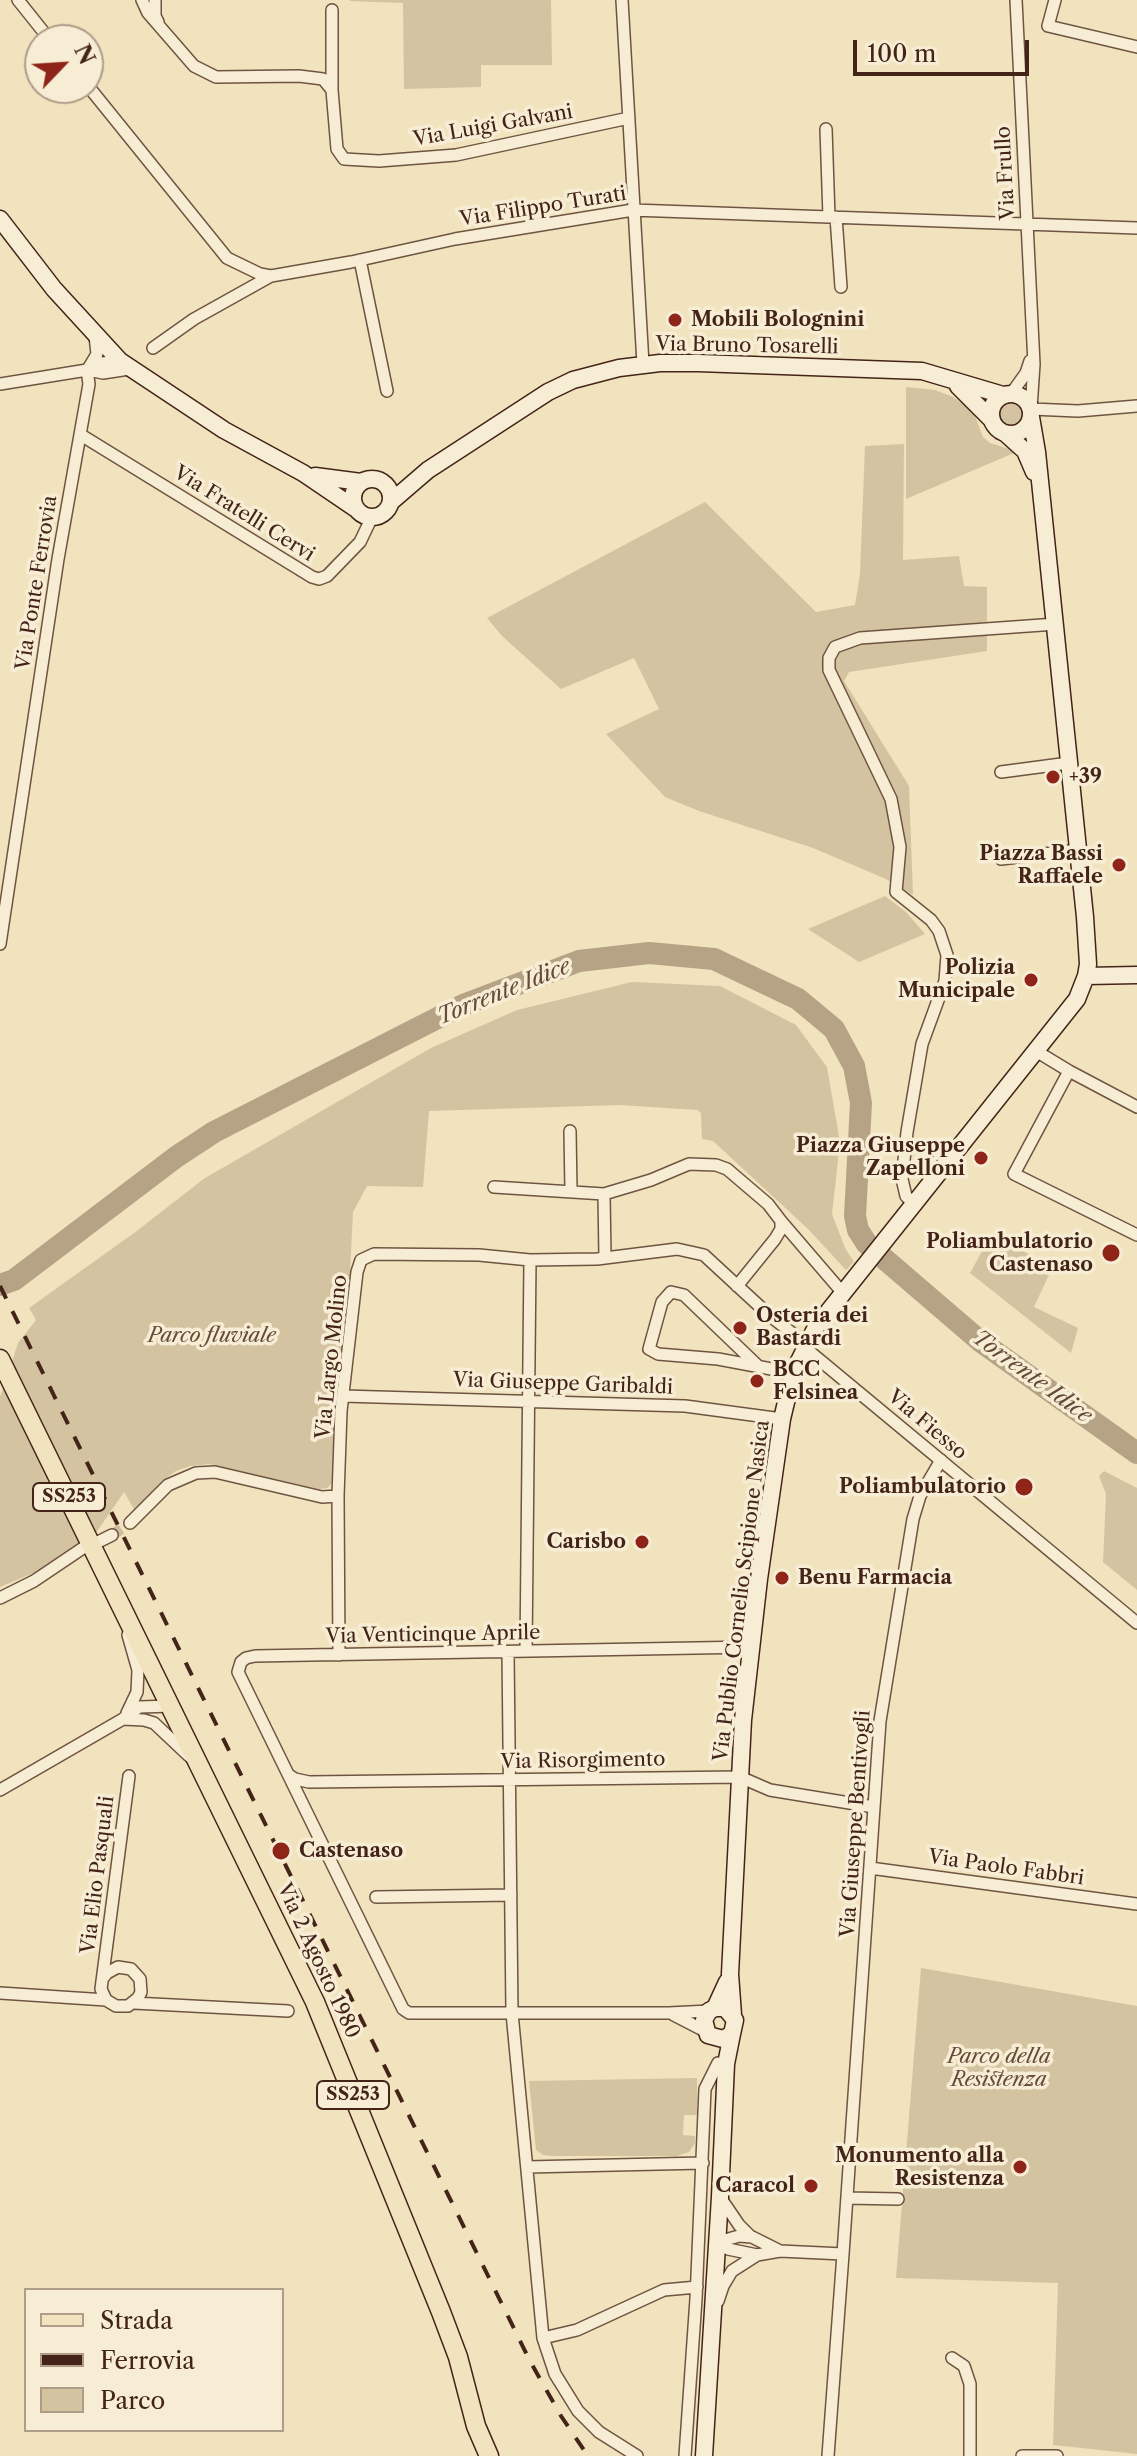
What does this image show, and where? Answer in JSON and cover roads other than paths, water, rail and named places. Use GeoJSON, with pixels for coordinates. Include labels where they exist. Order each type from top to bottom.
{"type":"FeatureCollection","features":[{"type":"Feature","properties":{"kind":"main road","name":"Via 2 Agosto 1980"},"geometry":{"type":"LineString","coordinates":[[0,1359],[298,1965],[441,2312],[458,2357],[476,2426],[489,2456]]}},
{"type":"Feature","properties":{"kind":"main road","name":"Via 2 Agosto 1980"},"geometry":{"type":"LineString","coordinates":[[472,2456],[476,2426]]}},
{"type":"Feature","properties":{"kind":"street"},"geometry":{"type":"LineString","coordinates":[[18,0],[37,24]]}},
{"type":"Feature","properties":{"kind":"street"},"geometry":{"type":"LineString","coordinates":[[149,0],[160,27],[194,66],[216,77],[299,76],[323,79],[332,90]]}},
{"type":"Feature","properties":{"kind":"street"},"geometry":{"type":"LineString","coordinates":[[622,0],[643,364]]}},
{"type":"Feature","properties":{"kind":"street","name":"Via Frullo"},"geometry":{"type":"LineString","coordinates":[[1016,0],[1033,345],[1031,413]]}},
{"type":"Feature","properties":{"kind":"street"},"geometry":{"type":"LineString","coordinates":[[1055,0],[1048,26],[1137,47]]}},
{"type":"Feature","properties":{"kind":"street"},"geometry":{"type":"LineString","coordinates":[[332,10],[332,90]]}},
{"type":"Feature","properties":{"kind":"street","name":"Via Luigi Galvani"},"geometry":{"type":"LineString","coordinates":[[332,90],[337,149],[344,159],[379,161],[456,155],[629,118]]}},
{"type":"Feature","properties":{"kind":"street"},"geometry":{"type":"LineString","coordinates":[[103,104],[227,258],[271,276]]}},
{"type":"Feature","properties":{"kind":"street"},"geometry":{"type":"LineString","coordinates":[[826,129],[841,287]]}},
{"type":"Feature","properties":{"kind":"street","name":"Via Filippo Turati"},"geometry":{"type":"LineString","coordinates":[[153,348],[194,319],[271,276],[455,239],[633,210],[1137,228]]}},
{"type":"Feature","properties":{"kind":"street"},"geometry":{"type":"LineString","coordinates":[[0,219],[54,289],[124,365],[224,430],[303,473],[356,509],[372,517],[385,513],[392,501],[389,489],[380,480],[361,482],[354,491],[356,509]]}},
{"type":"Feature","properties":{"kind":"street"},"geometry":{"type":"LineString","coordinates":[[360,260],[387,391]]}},
{"type":"Feature","properties":{"kind":"street","name":"Via Ponte Ferrovia"},"geometry":{"type":"LineString","coordinates":[[0,944],[58,559],[89,384],[87,370],[97,354],[95,336]]}},
{"type":"Feature","properties":{"kind":"street","name":"Via Frullo"},"geometry":{"type":"LineString","coordinates":[[1007,394],[1026,373],[1033,345]]}},
{"type":"Feature","properties":{"kind":"street","name":"Via Bruno Tosarelli"},"geometry":{"type":"LineString","coordinates":[[392,501],[428,470],[560,386],[595,373],[643,364],[922,371],[1007,394]]}},
{"type":"Feature","properties":{"kind":"street"},"geometry":{"type":"LineString","coordinates":[[0,384],[87,370],[103,373],[124,365]]}},
{"type":"Feature","properties":{"kind":"street","name":"Via Bruno Tosarelli"},"geometry":{"type":"LineString","coordinates":[[947,378],[972,397],[991,419]]}},
{"type":"Feature","properties":{"kind":"street"},"geometry":{"type":"LineString","coordinates":[[1041,488],[1025,451],[991,419],[993,405],[1007,394],[1023,398],[1031,413],[1041,488],[1056,624],[1088,944],[1086,976],[1137,975]]}},
{"type":"Feature","properties":{"kind":"street"},"geometry":{"type":"LineString","coordinates":[[1031,413],[1137,406]]}},
{"type":"Feature","properties":{"kind":"street"},"geometry":{"type":"LineString","coordinates":[[1005,433],[1021,431],[1031,413]]}},
{"type":"Feature","properties":{"kind":"street","name":"Via Fratelli Cervi"},"geometry":{"type":"LineString","coordinates":[[81,435],[319,579],[327,576],[360,542],[372,517]]}},
{"type":"Feature","properties":{"kind":"street","name":"Via Bruno Tosarelli"},"geometry":{"type":"LineString","coordinates":[[380,480],[428,470]]}},
{"type":"Feature","properties":{"kind":"street"},"geometry":{"type":"LineString","coordinates":[[303,473],[361,482]]}},
{"type":"Feature","properties":{"kind":"street"},"geometry":{"type":"LineString","coordinates":[[918,1199],[906,1196],[902,1179],[907,1132],[922,1044],[945,981],[947,955],[939,931],[924,913],[896,892],[900,847],[891,799],[829,670],[829,658],[835,647],[860,638],[1056,624]]}},
{"type":"Feature","properties":{"kind":"street"},"geometry":{"type":"LineString","coordinates":[[1001,772],[1069,763]]}},
{"type":"Feature","properties":{"kind":"street"},"geometry":{"type":"LineString","coordinates":[[1001,859],[1078,850]]}},
{"type":"Feature","properties":{"kind":"street","name":"Via Publio Cornelio Scipione Nasica"},"geometry":{"type":"LineString","coordinates":[[733,2015],[730,1974],[740,1777],[751,1647],[782,1419],[793,1373],[805,1346],[843,1291],[1077,999],[1086,976]]}},
{"type":"Feature","properties":{"kind":"street"},"geometry":{"type":"LineString","coordinates":[[1036,1051],[1137,1107]]}},
{"type":"Feature","properties":{"kind":"street"},"geometry":{"type":"LineString","coordinates":[[1069,1071],[1014,1174],[1137,1235]]}},
{"type":"Feature","properties":{"kind":"street"},"geometry":{"type":"LineString","coordinates":[[570,1131],[571,1191]]}},
{"type":"Feature","properties":{"kind":"street"},"geometry":{"type":"LineString","coordinates":[[494,1187],[604,1194],[651,1180],[689,1164],[708,1163],[732,1173],[768,1204],[843,1291]]}},
{"type":"Feature","properties":{"kind":"street"},"geometry":{"type":"LineString","coordinates":[[604,1194],[605,1258]]}},
{"type":"Feature","properties":{"kind":"street"},"geometry":{"type":"LineString","coordinates":[[737,1286],[775,1239],[781,1229],[781,1221]]}},
{"type":"Feature","properties":{"kind":"street","name":"Via Largo Molino"},"geometry":{"type":"LineString","coordinates":[[339,1655],[338,1496],[343,1396],[351,1313],[361,1260],[374,1254],[479,1255],[530,1260],[605,1258],[677,1249],[704,1255],[805,1346]]}},
{"type":"Feature","properties":{"kind":"street"},"geometry":{"type":"LineString","coordinates":[[526,1651],[530,1260]]}},
{"type":"Feature","properties":{"kind":"street"},"geometry":{"type":"LineString","coordinates":[[757,1365],[684,1295],[671,1292],[662,1302],[649,1349],[658,1354],[757,1365],[793,1373]]}},
{"type":"Feature","properties":{"kind":"street","name":"Via Fiesso"},"geometry":{"type":"LineString","coordinates":[[805,1346],[1137,1623]]}},
{"type":"Feature","properties":{"kind":"street","name":"Via Giuseppe Garibaldi"},"geometry":{"type":"LineString","coordinates":[[343,1396],[685,1406],[782,1419]]}},
{"type":"Feature","properties":{"kind":"street","name":"Via Giuseppe Bentivogli"},"geometry":{"type":"LineString","coordinates":[[828,2456],[880,1721],[913,1519],[920,1496],[941,1460]]}},
{"type":"Feature","properties":{"kind":"street"},"geometry":{"type":"LineString","coordinates":[[130,1523],[168,1485],[196,1473],[215,1472],[322,1497],[338,1496]]}},
{"type":"Feature","properties":{"kind":"street"},"geometry":{"type":"LineString","coordinates":[[100,1541],[112,1535]]}},
{"type":"Feature","properties":{"kind":"street"},"geometry":{"type":"LineString","coordinates":[[0,1598],[34,1581],[83,1548]]}},
{"type":"Feature","properties":{"kind":"street"},"geometry":{"type":"LineString","coordinates":[[117,1596],[138,1670],[137,1692],[125,1716]]}},
{"type":"Feature","properties":{"kind":"street","name":"Via Venticinque Aprile"},"geometry":{"type":"LineString","coordinates":[[289,1775],[238,1672],[246,1658],[751,1647]]}},
{"type":"Feature","properties":{"kind":"street"},"geometry":{"type":"LineString","coordinates":[[508,1652],[512,2013],[543,2338],[555,2374],[578,2411],[599,2432],[634,2454],[648,2456]]}},
{"type":"Feature","properties":{"kind":"street"},"geometry":{"type":"LineString","coordinates":[[0,1790],[139,1707],[172,1706]]}},
{"type":"Feature","properties":{"kind":"street"},"geometry":{"type":"LineString","coordinates":[[144,1720],[172,1706]]}},
{"type":"Feature","properties":{"kind":"street"},"geometry":{"type":"LineString","coordinates":[[125,1716],[144,1720],[164,1731],[205,1775]]}},
{"type":"Feature","properties":{"kind":"street"},"geometry":{"type":"LineString","coordinates":[[289,1775],[403,2009],[409,2013],[669,2013],[725,2008],[733,2015],[736,2025],[726,2064],[704,2456]]}},
{"type":"Feature","properties":{"kind":"street","name":"Via Risorgimento"},"geometry":{"type":"LineString","coordinates":[[289,1775],[309,1782],[740,1777],[770,1790],[874,1807]]}},
{"type":"Feature","properties":{"kind":"street","name":"Via Elio Pasquali"},"geometry":{"type":"LineString","coordinates":[[106,2000],[101,1989],[129,1776]]}},
{"type":"Feature","properties":{"kind":"street","name":"Via Paolo Fabbri"},"geometry":{"type":"LineString","coordinates":[[870,1868],[1137,1904]]}},
{"type":"Feature","properties":{"kind":"street"},"geometry":{"type":"LineString","coordinates":[[376,1897],[511,1895]]}},
{"type":"Feature","properties":{"kind":"street","name":"Via Elio Pasquali"},"geometry":{"type":"LineString","coordinates":[[103,1978],[118,1967],[136,1973],[141,1992],[134,2003]]}},
{"type":"Feature","properties":{"kind":"street","name":"Via Publio Cornelio Scipione Nasica"},"geometry":{"type":"LineString","coordinates":[[712,2009],[730,1974]]}},
{"type":"Feature","properties":{"kind":"street"},"geometry":{"type":"LineString","coordinates":[[0,1993],[106,2000],[116,2006],[134,2003],[288,2011]]}},
{"type":"Feature","properties":{"kind":"street"},"geometry":{"type":"LineString","coordinates":[[712,2009],[704,2020],[725,2088]]}},
{"type":"Feature","properties":{"kind":"street"},"geometry":{"type":"LineString","coordinates":[[669,2013],[718,2040],[732,2034]]}},
{"type":"Feature","properties":{"kind":"street"},"geometry":{"type":"LineString","coordinates":[[682,2454],[697,2287],[705,2089],[718,2063]]}},
{"type":"Feature","properties":{"kind":"street"},"geometry":{"type":"LineString","coordinates":[[527,2167],[703,2163]]}},
{"type":"Feature","properties":{"kind":"street"},"geometry":{"type":"LineString","coordinates":[[720,2197],[739,2225],[752,2237],[780,2251]]}},
{"type":"Feature","properties":{"kind":"street"},"geometry":{"type":"LineString","coordinates":[[847,2198],[898,2199]]}},
{"type":"Feature","properties":{"kind":"street"},"geometry":{"type":"LineString","coordinates":[[718,2242],[739,2236],[752,2237]]}},
{"type":"Feature","properties":{"kind":"street"},"geometry":{"type":"LineString","coordinates":[[718,2242],[728,2249],[757,2255],[780,2251],[843,2254]]}},
{"type":"Feature","properties":{"kind":"street"},"geometry":{"type":"LineString","coordinates":[[713,2316],[723,2286],[732,2271],[757,2255]]}},
{"type":"Feature","properties":{"kind":"street"},"geometry":{"type":"LineString","coordinates":[[543,2338],[577,2330],[664,2290],[697,2287]]}},
{"type":"Feature","properties":{"kind":"street"},"geometry":{"type":"LineString","coordinates":[[952,2358],[964,2366],[970,2384],[970,2456]]}},
{"type":"Feature","properties":{"kind":"street"},"geometry":{"type":"LineString","coordinates":[[1022,2456],[1057,2456]]}},
{"type":"Feature","properties":{"kind":"waterway","name":"Torrente Idice"},"geometry":{"type":"LineString","coordinates":[[0,1285],[14,1280],[176,1157],[214,1132],[463,1005],[579,961],[649,953],[714,959],[798,999],[834,1029],[854,1066],[861,1103],[855,1216],[858,1230],[867,1244],[980,1341],[1137,1453]]}},
{"type":"Feature","properties":{"kind":"tunnel"},"geometry":{"type":"LineString","coordinates":[[112,1535],[130,1523]]}},
{"type":"Feature","properties":{"kind":"railway"},"geometry":{"type":"LineString","coordinates":[[0,1286],[530,2361],[588,2456]]}},
{"type":"Feature","properties":{"kind":"place","name":"Mobili Bolognini"},"geometry":{"type":"Point","coordinates":[675,320]}},
{"type":"Feature","properties":{"kind":"place","name":"+39"},"geometry":{"type":"Point","coordinates":[1053,777]}},
{"type":"Feature","properties":{"kind":"place","name":"Piazza Bassi Raffaele"},"geometry":{"type":"Point","coordinates":[1119,865]}},
{"type":"Feature","properties":{"kind":"place","name":"Polizia Municipale"},"geometry":{"type":"Point","coordinates":[1031,980]}},
{"type":"Feature","properties":{"kind":"place","name":"Piazza Giuseppe Zapelloni"},"geometry":{"type":"Point","coordinates":[981,1158]}},
{"type":"Feature","properties":{"kind":"place","name":"Poliambulatorio Castenaso"},"geometry":{"type":"Point","coordinates":[1111,1253]}},
{"type":"Feature","properties":{"kind":"place","name":"Osteria dei Bastardi"},"geometry":{"type":"Point","coordinates":[740,1328]}},
{"type":"Feature","properties":{"kind":"place","name":"BCC Felsinea"},"geometry":{"type":"Point","coordinates":[757,1381]}},
{"type":"Feature","properties":{"kind":"place","name":"Poliambulatorio"},"geometry":{"type":"Point","coordinates":[1024,1487]}},
{"type":"Feature","properties":{"kind":"place","name":"Carisbo"},"geometry":{"type":"Point","coordinates":[642,1542]}},
{"type":"Feature","properties":{"kind":"place","name":"Benu Farmacia"},"geometry":{"type":"Point","coordinates":[782,1578]}},
{"type":"Feature","properties":{"kind":"place","name":"Castenaso"},"geometry":{"type":"Point","coordinates":[281,1851]}},
{"type":"Feature","properties":{"kind":"place","name":"Monumento alla Resistenza"},"geometry":{"type":"Point","coordinates":[1020,2167]}},
{"type":"Feature","properties":{"kind":"place","name":"Caracol"},"geometry":{"type":"Point","coordinates":[811,2186]}},
{"type":"Feature","properties":{"kind":"park label","name":"Parco fluviale"},"geometry":{"type":"Point","coordinates":[212,1336]}},
{"type":"Feature","properties":{"kind":"park label","name":"Parco della Resistenza"},"geometry":{"type":"Point","coordinates":[999,2068]}}]}
